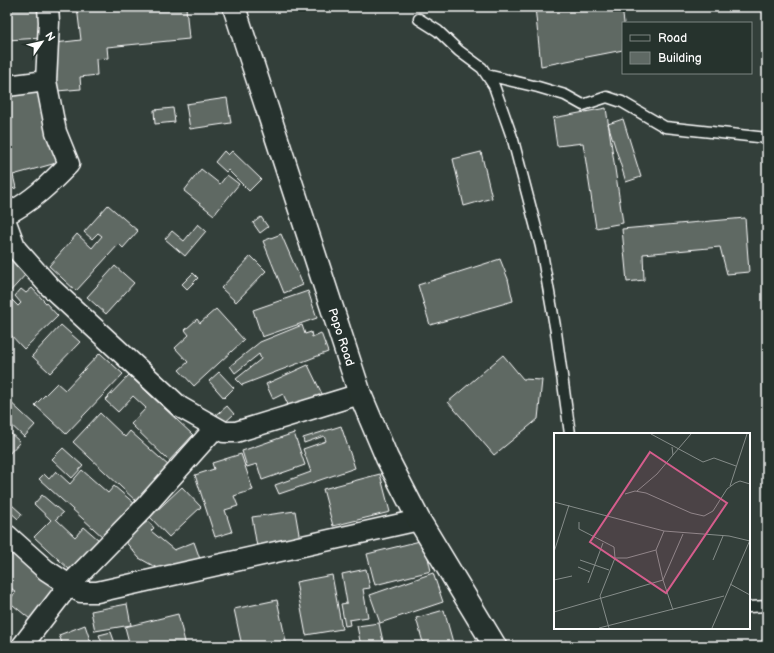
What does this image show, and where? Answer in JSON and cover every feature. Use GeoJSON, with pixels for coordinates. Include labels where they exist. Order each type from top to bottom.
{"type":"FeatureCollection","features":[{"type":"Feature","properties":{"kind":"main road","name":"Popo Road"},"geometry":{"type":"LineString","coordinates":[[234,7],[360,394],[387,458],[419,520],[495,646]]}},
{"type":"Feature","properties":{"kind":"street"},"geometry":{"type":"LineString","coordinates":[[7,214],[19,208],[46,188],[69,164],[56,132],[46,81],[49,22],[48,7]]}},
{"type":"Feature","properties":{"kind":"street"},"geometry":{"type":"LineString","coordinates":[[7,86],[46,81]]}},
{"type":"Feature","properties":{"kind":"street"},"geometry":{"type":"LineString","coordinates":[[7,225],[16,249],[50,287],[180,407],[215,428],[224,432],[236,432],[360,394]]}},
{"type":"Feature","properties":{"kind":"street"},"geometry":{"type":"LineString","coordinates":[[22,646],[68,585],[143,509],[215,428]]}},
{"type":"Feature","properties":{"kind":"street"},"geometry":{"type":"LineString","coordinates":[[7,535],[46,570],[68,585],[81,592],[97,592],[419,520]]}},
{"type":"Feature","properties":{"kind":"lane"},"geometry":{"type":"LineString","coordinates":[[419,19],[438,31],[459,51],[482,68],[494,86],[513,140],[541,247],[556,332],[570,433]]}},
{"type":"Feature","properties":{"kind":"lane"},"geometry":{"type":"LineString","coordinates":[[487,75],[565,95],[583,105],[607,97],[622,102],[665,127],[767,138]]}},
{"type":"Feature","properties":{"kind":"lane"},"geometry":{"type":"LineString","coordinates":[[750,607],[767,606]]}},
{"type":"Feature","properties":{"kind":"building"},"geometry":{"type":"Polygon","coordinates":[[[7,7],[40,7],[42,38],[7,40],[7,7]]]}},
{"type":"Feature","properties":{"kind":"building"},"geometry":{"type":"Polygon","coordinates":[[[77,7],[186,7],[189,39],[107,47],[108,58],[96,59],[97,75],[80,77],[81,89],[57,91],[53,51],[55,43],[81,40],[77,7]]]}},
{"type":"Feature","properties":{"kind":"building"},"geometry":{"type":"Polygon","coordinates":[[[535,7],[622,7],[624,22],[622,22],[622,50],[541,66],[535,7]]]}},
{"type":"Feature","properties":{"kind":"building"},"geometry":{"type":"Polygon","coordinates":[[[39,86],[60,162],[13,175],[16,188],[7,190],[7,95],[39,86]]]}},
{"type":"Feature","properties":{"kind":"building"},"geometry":{"type":"Polygon","coordinates":[[[227,98],[231,123],[190,129],[186,104],[227,98]]]}},
{"type":"Feature","properties":{"kind":"building"},"geometry":{"type":"Polygon","coordinates":[[[173,108],[175,122],[155,124],[154,110],[173,108]]]}},
{"type":"Feature","properties":{"kind":"building"},"geometry":{"type":"Polygon","coordinates":[[[606,108],[623,223],[596,228],[583,143],[557,146],[553,118],[606,108]]]}},
{"type":"Feature","properties":{"kind":"building"},"geometry":{"type":"Polygon","coordinates":[[[623,119],[641,177],[626,182],[608,124],[623,119]]]}},
{"type":"Feature","properties":{"kind":"building"},"geometry":{"type":"Polygon","coordinates":[[[224,151],[228,155],[232,151],[261,179],[249,191],[228,170],[226,172],[215,162],[224,151]]]}},
{"type":"Feature","properties":{"kind":"building"},"geometry":{"type":"Polygon","coordinates":[[[481,152],[492,198],[464,206],[453,159],[481,152]]]}},
{"type":"Feature","properties":{"kind":"building"},"geometry":{"type":"Polygon","coordinates":[[[201,169],[220,184],[227,175],[239,184],[214,215],[184,191],[201,169]]]}},
{"type":"Feature","properties":{"kind":"building"},"geometry":{"type":"Polygon","coordinates":[[[108,205],[138,231],[123,248],[119,244],[76,291],[49,266],[77,234],[92,248],[102,236],[98,233],[92,239],[84,232],[108,205]]]}},
{"type":"Feature","properties":{"kind":"building"},"geometry":{"type":"Polygon","coordinates":[[[261,217],[268,227],[260,233],[253,223],[261,217]]]}},
{"type":"Feature","properties":{"kind":"building"},"geometry":{"type":"Polygon","coordinates":[[[745,218],[749,272],[727,274],[720,247],[643,254],[644,280],[627,282],[622,229],[745,218]]]}},
{"type":"Feature","properties":{"kind":"building"},"geometry":{"type":"Polygon","coordinates":[[[198,224],[206,231],[185,256],[165,239],[172,231],[184,241],[198,224]]]}},
{"type":"Feature","properties":{"kind":"building"},"geometry":{"type":"Polygon","coordinates":[[[281,234],[303,285],[284,293],[263,241],[281,234]]]}},
{"type":"Feature","properties":{"kind":"building"},"geometry":{"type":"Polygon","coordinates":[[[7,255],[27,273],[7,295],[7,255]]]}},
{"type":"Feature","properties":{"kind":"building"},"geometry":{"type":"Polygon","coordinates":[[[251,256],[266,271],[236,302],[221,288],[251,256]]]}},
{"type":"Feature","properties":{"kind":"building"},"geometry":{"type":"Polygon","coordinates":[[[500,259],[508,279],[513,301],[430,325],[418,285],[500,259]]]}},
{"type":"Feature","properties":{"kind":"building"},"geometry":{"type":"Polygon","coordinates":[[[115,266],[134,283],[106,314],[87,297],[115,266]]]}},
{"type":"Feature","properties":{"kind":"building"},"geometry":{"type":"Polygon","coordinates":[[[193,273],[198,278],[187,289],[182,284],[193,273]]]}},
{"type":"Feature","properties":{"kind":"building"},"geometry":{"type":"Polygon","coordinates":[[[32,288],[58,316],[24,349],[7,331],[7,318],[9,316],[7,314],[7,305],[12,300],[18,306],[21,303],[15,296],[21,289],[26,293],[32,288]]]}},
{"type":"Feature","properties":{"kind":"building"},"geometry":{"type":"Polygon","coordinates":[[[308,291],[317,318],[262,337],[253,310],[308,291]]]}},
{"type":"Feature","properties":{"kind":"building"},"geometry":{"type":"Polygon","coordinates":[[[216,309],[244,340],[194,386],[179,370],[188,362],[175,348],[189,335],[185,330],[197,319],[200,323],[216,309]]]}},
{"type":"Feature","properties":{"kind":"building"},"geometry":{"type":"Polygon","coordinates":[[[61,325],[80,342],[50,373],[32,356],[61,325]]]}},
{"type":"Feature","properties":{"kind":"building"},"geometry":{"type":"Polygon","coordinates":[[[302,325],[305,334],[311,332],[312,337],[321,333],[328,352],[242,385],[236,379],[261,359],[259,354],[235,373],[230,366],[260,342],[302,325]]]}},
{"type":"Feature","properties":{"kind":"building"},"geometry":{"type":"Polygon","coordinates":[[[100,353],[123,374],[66,434],[35,405],[57,383],[65,390],[100,353]]]}},
{"type":"Feature","properties":{"kind":"building"},"geometry":{"type":"Polygon","coordinates":[[[503,355],[523,379],[542,380],[538,419],[494,455],[448,402],[503,355]]]}},
{"type":"Feature","properties":{"kind":"building"},"geometry":{"type":"Polygon","coordinates":[[[308,365],[323,396],[291,411],[283,394],[273,399],[266,384],[308,365]]]}},
{"type":"Feature","properties":{"kind":"building"},"geometry":{"type":"Polygon","coordinates":[[[219,372],[234,388],[224,398],[209,381],[219,372]]]}},
{"type":"Feature","properties":{"kind":"building"},"geometry":{"type":"Polygon","coordinates":[[[129,375],[193,435],[169,461],[131,424],[146,408],[133,396],[118,412],[105,400],[129,375]]]}},
{"type":"Feature","properties":{"kind":"building"},"geometry":{"type":"Polygon","coordinates":[[[7,399],[35,425],[24,437],[7,421],[7,399]]]}},
{"type":"Feature","properties":{"kind":"building"},"geometry":{"type":"Polygon","coordinates":[[[227,406],[234,414],[220,427],[212,419],[227,406]]]}},
{"type":"Feature","properties":{"kind":"building"},"geometry":{"type":"Polygon","coordinates":[[[100,413],[125,437],[130,431],[170,467],[137,502],[73,442],[100,413]]]}},
{"type":"Feature","properties":{"kind":"building"},"geometry":{"type":"Polygon","coordinates":[[[341,426],[355,468],[279,494],[275,485],[311,472],[303,449],[326,441],[324,436],[304,443],[303,438],[341,426]]]}},
{"type":"Feature","properties":{"kind":"building"},"geometry":{"type":"Polygon","coordinates":[[[7,430],[20,442],[7,456],[7,430]]]}},
{"type":"Feature","properties":{"kind":"building"},"geometry":{"type":"Polygon","coordinates":[[[294,433],[305,465],[262,480],[257,464],[247,467],[242,451],[294,433]]]}},
{"type":"Feature","properties":{"kind":"building"},"geometry":{"type":"Polygon","coordinates":[[[63,448],[83,466],[72,478],[52,459],[63,448]]]}},
{"type":"Feature","properties":{"kind":"building"},"geometry":{"type":"Polygon","coordinates":[[[241,454],[253,490],[234,496],[238,506],[225,510],[232,532],[215,537],[195,475],[214,469],[212,463],[241,454]]]}},
{"type":"Feature","properties":{"kind":"building"},"geometry":{"type":"Polygon","coordinates":[[[82,470],[108,493],[114,486],[135,504],[104,538],[39,479],[44,474],[49,479],[56,471],[70,484],[82,470]]]}},
{"type":"Feature","properties":{"kind":"building"},"geometry":{"type":"Polygon","coordinates":[[[380,474],[390,512],[333,526],[323,489],[380,474]]]}},
{"type":"Feature","properties":{"kind":"building"},"geometry":{"type":"Polygon","coordinates":[[[182,487],[201,507],[169,537],[150,517],[182,487]]]}},
{"type":"Feature","properties":{"kind":"building"},"geometry":{"type":"Polygon","coordinates":[[[42,495],[63,513],[56,519],[75,537],[84,527],[99,540],[71,571],[34,537],[51,520],[34,504],[42,495]]]}},
{"type":"Feature","properties":{"kind":"building"},"geometry":{"type":"Polygon","coordinates":[[[12,505],[22,514],[18,519],[8,510],[12,505]]]}},
{"type":"Feature","properties":{"kind":"building"},"geometry":{"type":"Polygon","coordinates":[[[295,511],[300,540],[257,547],[252,517],[295,511]]]}},
{"type":"Feature","properties":{"kind":"building"},"geometry":{"type":"Polygon","coordinates":[[[148,521],[154,528],[151,531],[174,550],[194,542],[200,559],[179,567],[157,568],[139,558],[124,540],[148,521]]]}},
{"type":"Feature","properties":{"kind":"building"},"geometry":{"type":"Polygon","coordinates":[[[424,540],[431,571],[375,585],[367,554],[424,540]]]}},
{"type":"Feature","properties":{"kind":"building"},"geometry":{"type":"Polygon","coordinates":[[[14,552],[56,587],[30,619],[8,601],[16,592],[7,585],[7,560],[14,552]]]}},
{"type":"Feature","properties":{"kind":"building"},"geometry":{"type":"Polygon","coordinates":[[[366,569],[370,588],[363,589],[368,617],[349,620],[350,625],[345,626],[341,604],[347,603],[342,574],[366,569]]]}},
{"type":"Feature","properties":{"kind":"building"},"geometry":{"type":"Polygon","coordinates":[[[433,573],[443,602],[380,623],[370,595],[433,573]]]}},
{"type":"Feature","properties":{"kind":"building"},"geometry":{"type":"Polygon","coordinates":[[[332,575],[342,629],[306,635],[296,582],[332,575]]]}},
{"type":"Feature","properties":{"kind":"building"},"geometry":{"type":"Polygon","coordinates":[[[277,600],[287,646],[242,646],[234,609],[277,600]]]}},
{"type":"Feature","properties":{"kind":"building"},"geometry":{"type":"Polygon","coordinates":[[[127,604],[131,625],[95,631],[91,611],[127,604]]]}},
{"type":"Feature","properties":{"kind":"building"},"geometry":{"type":"Polygon","coordinates":[[[444,610],[454,646],[424,646],[416,618],[444,610]]]}},
{"type":"Feature","properties":{"kind":"building"},"geometry":{"type":"Polygon","coordinates":[[[178,614],[186,646],[130,646],[125,627],[178,614]]]}},
{"type":"Feature","properties":{"kind":"building"},"geometry":{"type":"Polygon","coordinates":[[[379,623],[384,646],[361,646],[357,626],[379,623]]]}},
{"type":"Feature","properties":{"kind":"building"},"geometry":{"type":"Polygon","coordinates":[[[85,625],[92,646],[63,646],[59,635],[85,625]]]}},
{"type":"Feature","properties":{"kind":"building"},"geometry":{"type":"Polygon","coordinates":[[[111,632],[116,646],[103,646],[99,635],[111,632]]]}}]}
